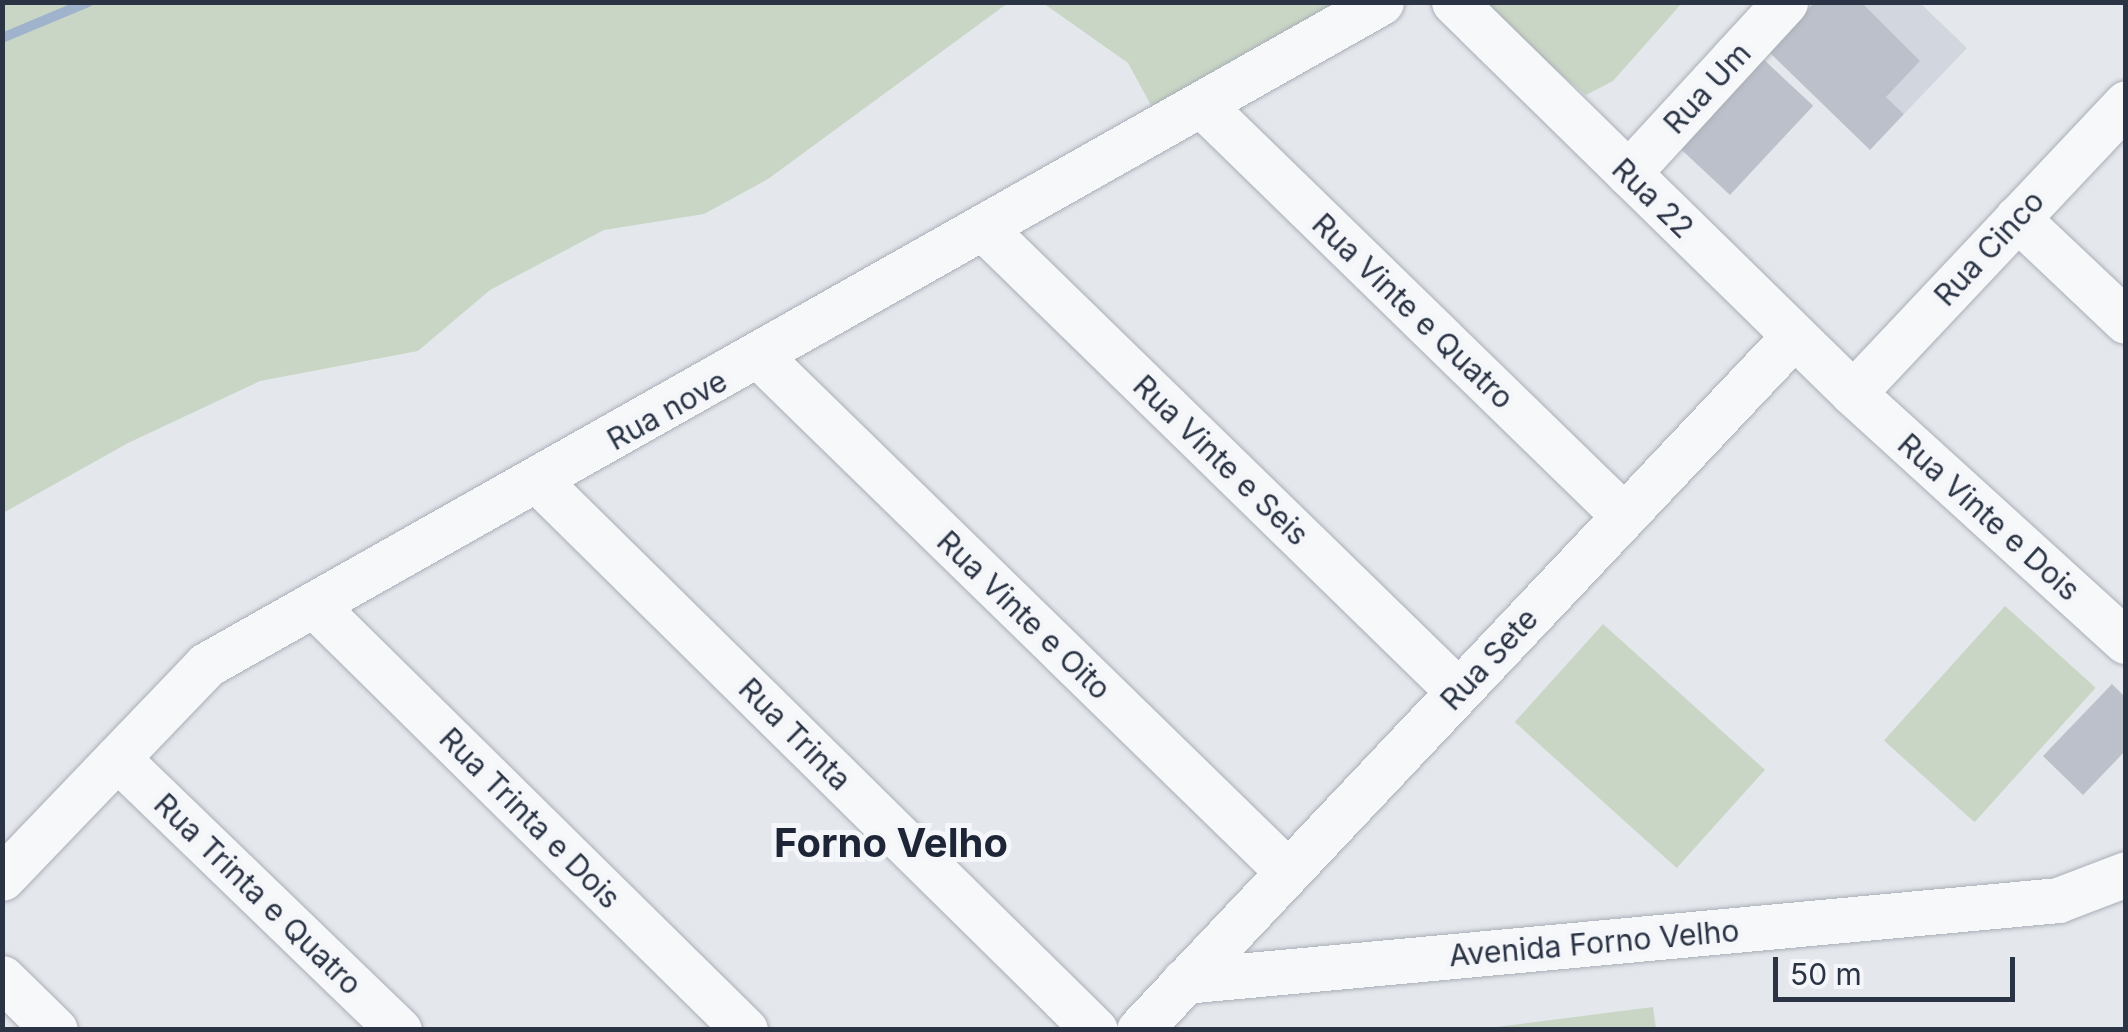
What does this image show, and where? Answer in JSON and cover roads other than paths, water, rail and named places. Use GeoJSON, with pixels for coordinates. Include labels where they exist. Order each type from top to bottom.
{"type":"FeatureCollection","features":[{"type":"Feature","properties":{"kind":"street","name":"Rua nove"},"geometry":{"type":"LineString","coordinates":[[2,878],[206,666],[760,358],[1381,2]]}},
{"type":"Feature","properties":{"kind":"street","name":"Rua 22"},"geometry":{"type":"LineString","coordinates":[[1454,2],[1853,393]]}},
{"type":"Feature","properties":{"kind":"street","name":"Rua Um"},"geometry":{"type":"LineString","coordinates":[[1628,174],[1785,2]]}},
{"type":"Feature","properties":{"kind":"street","name":"Rua Cinco"},"geometry":{"type":"LineString","coordinates":[[1853,393],[2126,104]]}},
{"type":"Feature","properties":{"kind":"street","name":"Rua Vinte e Quatro"},"geometry":{"type":"LineString","coordinates":[[1202,105],[1624,516]]}},
{"type":"Feature","properties":{"kind":"street"},"geometry":{"type":"LineString","coordinates":[[2018,218],[2126,321]]}},
{"type":"Feature","properties":{"kind":"street","name":"Rua Vinte e Seis"},"geometry":{"type":"LineString","coordinates":[[983,228],[1458,692]]}},
{"type":"Feature","properties":{"kind":"street","name":"Rua Sete"},"geometry":{"type":"LineString","coordinates":[[1184,981],[1794,336]]}},
{"type":"Feature","properties":{"kind":"street","name":"Rua Vinte e Oito"},"geometry":{"type":"LineString","coordinates":[[760,358],[1288,872]]}},
{"type":"Feature","properties":{"kind":"street","name":"Rua Vinte e Dois"},"geometry":{"type":"LineString","coordinates":[[1853,393],[2126,641]]}},
{"type":"Feature","properties":{"kind":"street","name":"Rua Trinta"},"geometry":{"type":"LineString","coordinates":[[538,481],[1095,1030]]}},
{"type":"Feature","properties":{"kind":"street","name":"Rua Trinta e Dois"},"geometry":{"type":"LineString","coordinates":[[315,606],[745,1030]]}},
{"type":"Feature","properties":{"kind":"street","name":"Rua Trinta e Quatro"},"geometry":{"type":"LineString","coordinates":[[117,758],[399,1030]]}},
{"type":"Feature","properties":{"kind":"street","name":"Avenida Forno Velho"},"geometry":{"type":"LineString","coordinates":[[1184,981],[2058,900],[2126,874]]}},
{"type":"Feature","properties":{"kind":"street"},"geometry":{"type":"LineString","coordinates":[[2,978],[55,1030]]}},
{"type":"Feature","properties":{"kind":"street"},"geometry":{"type":"LineString","coordinates":[[1139,1030],[1184,981]]}},
{"type":"Feature","properties":{"kind":"waterway"},"geometry":{"type":"LineString","coordinates":[[2,38],[88,2]]}},
{"type":"Feature","properties":{"kind":"district","name":"Forno Velho"},"geometry":{"type":"Point","coordinates":[891,843]}}]}
